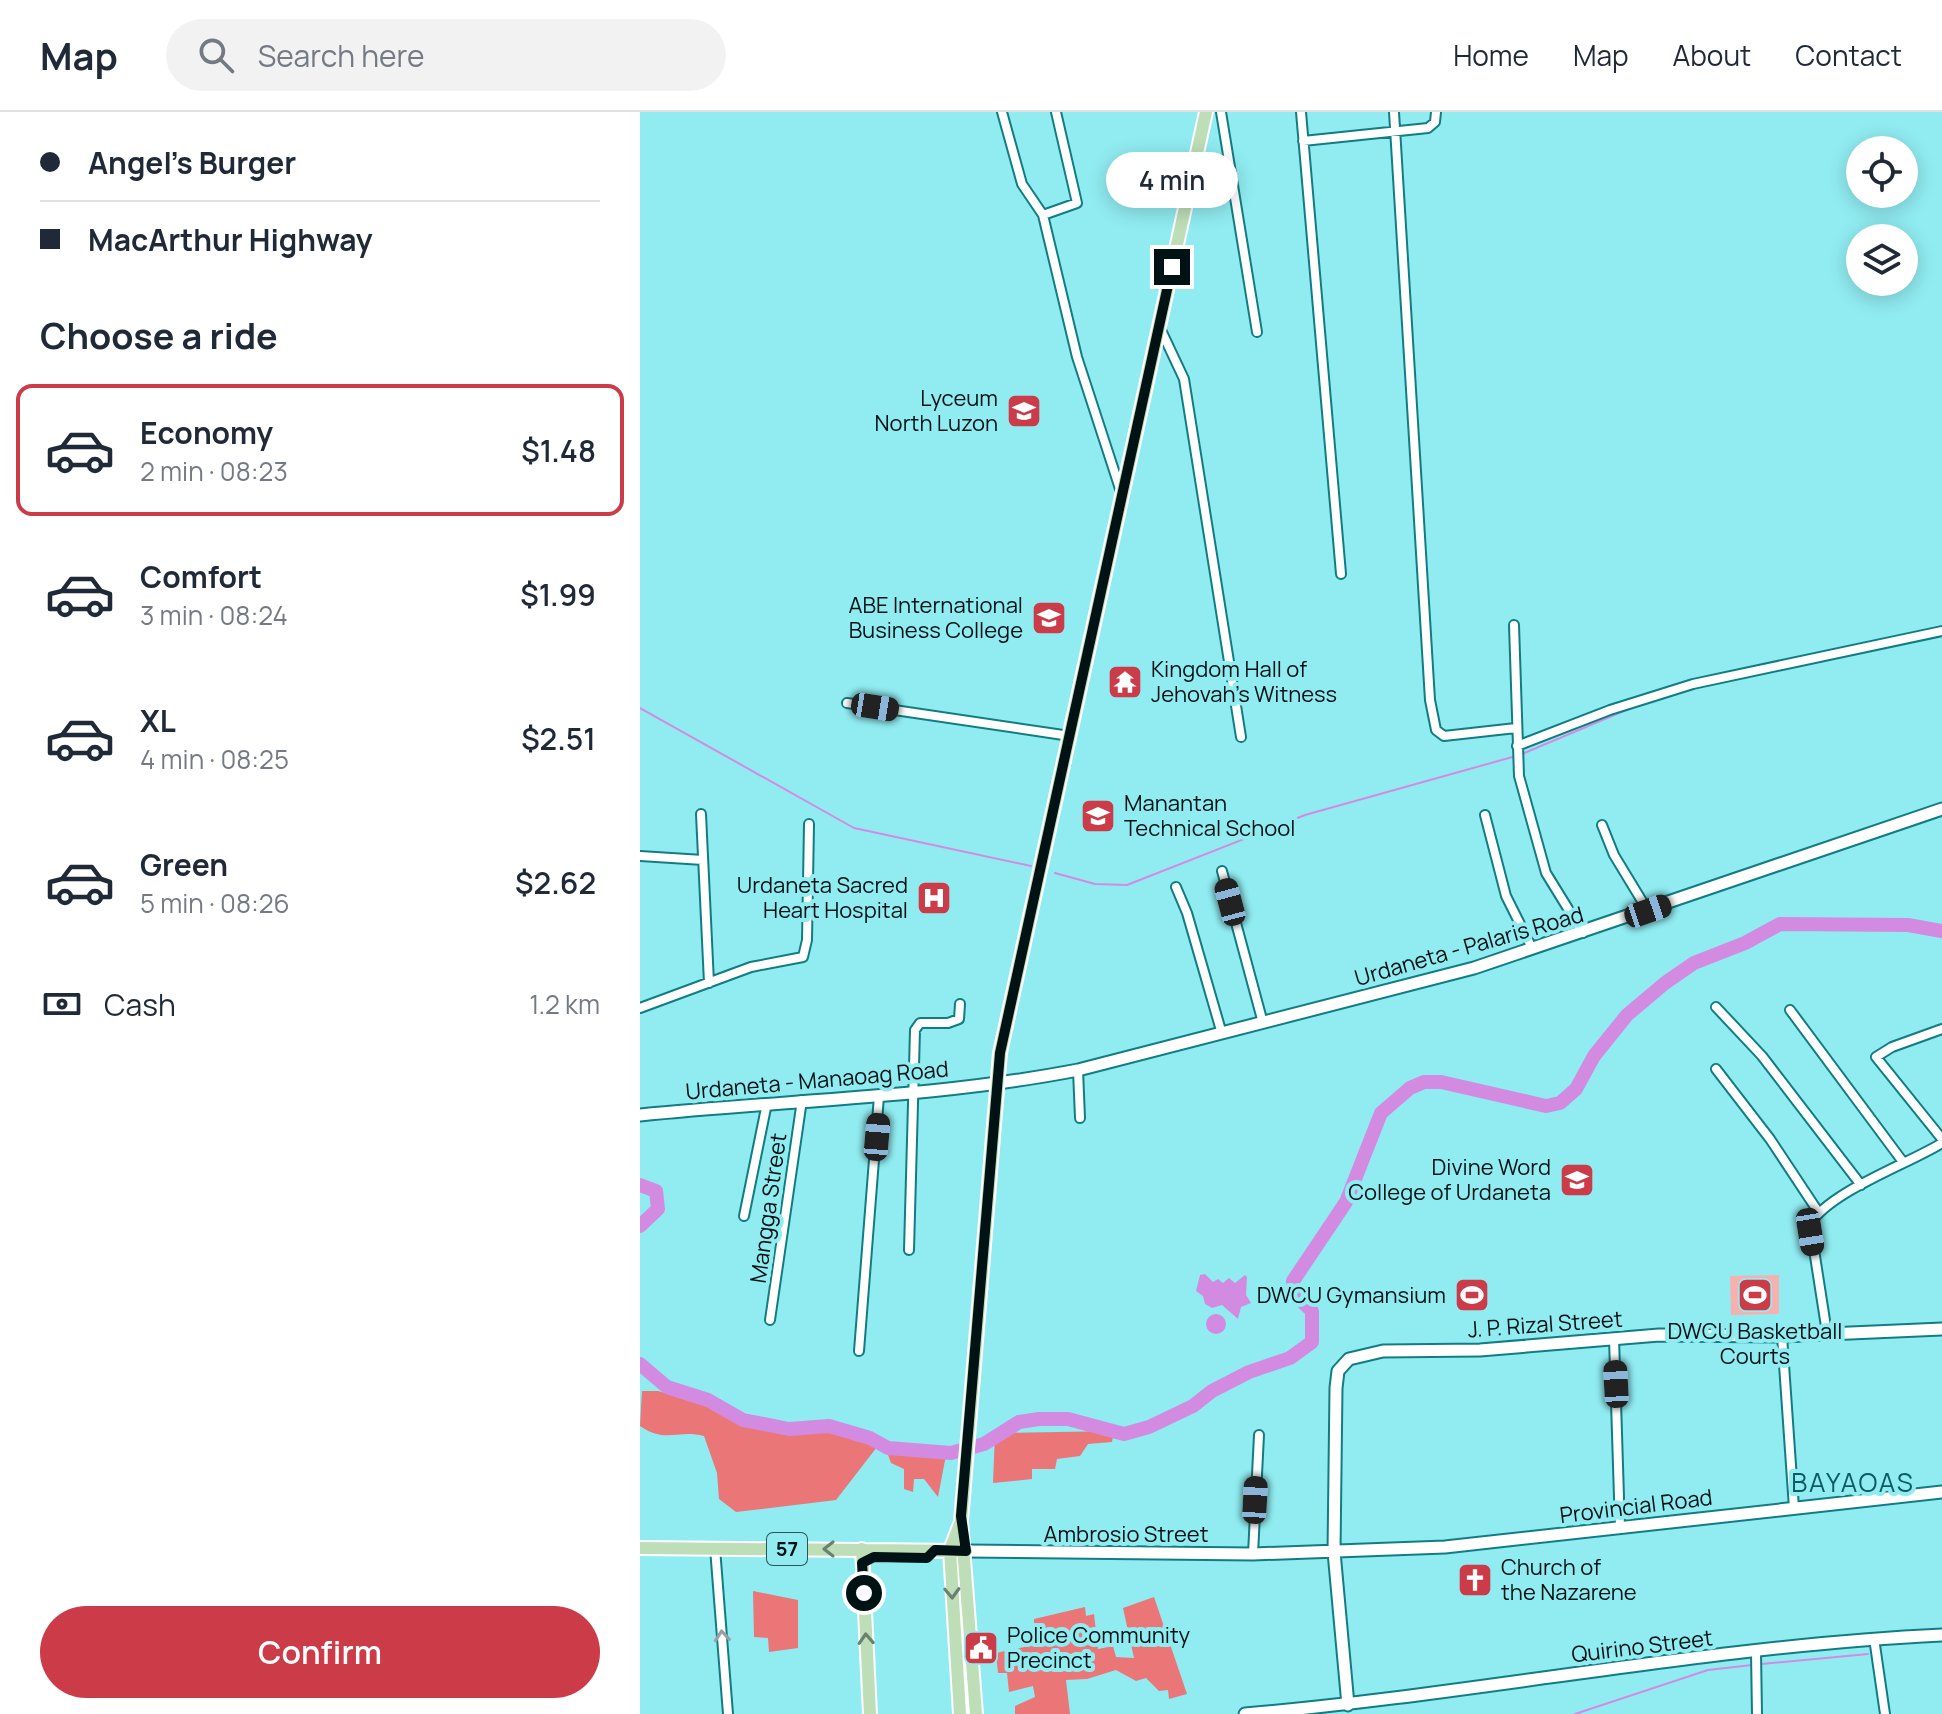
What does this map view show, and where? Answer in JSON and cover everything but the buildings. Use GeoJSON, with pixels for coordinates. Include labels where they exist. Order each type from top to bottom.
{"type":"FeatureCollection","features":[{"type":"Feature","properties":{"kind":"main road"},"geometry":{"type":"LineString","coordinates":[[976,1714],[966,1551],[961,1521],[996,1084],[1007,1016],[1206,112]]}},
{"type":"Feature","properties":{"kind":"main road","name":"Urdaneta - Palaris Road"},"geometry":{"type":"LineString","coordinates":[[996,1084],[1078,1070],[1434,979],[1583,934],[1942,809]]}},
{"type":"Feature","properties":{"kind":"main road","name":"Urdaneta - Manaoag Road"},"geometry":{"type":"LineString","coordinates":[[640,1115],[802,1100],[915,1094],[996,1084]]}},
{"type":"Feature","properties":{"kind":"main road","name":"J. P. Rizal Street"},"geometry":{"type":"LineString","coordinates":[[1334,1552],[1336,1388],[1338,1371],[1349,1359],[1383,1351],[1480,1350],[1614,1338],[1782,1336],[1942,1329]]}},
{"type":"Feature","properties":{"kind":"main road","name":"Provincial Road"},"geometry":{"type":"LineString","coordinates":[[1334,1552],[1445,1547],[1942,1492]]}},
{"type":"Feature","properties":{"kind":"main road"},"geometry":{"type":"LineString","coordinates":[[960,1714],[950,1550],[961,1521]]}},
{"type":"Feature","properties":{"kind":"main road","name":"57"},"geometry":{"type":"LineString","coordinates":[[640,1548],[966,1551]]}},
{"type":"Feature","properties":{"kind":"main road"},"geometry":{"type":"LineString","coordinates":[[862,1549],[870,1714]]}},
{"type":"Feature","properties":{"kind":"main road"},"geometry":{"type":"LineString","coordinates":[[862,1563],[874,1557],[927,1558],[935,1550]]}},
{"type":"Feature","properties":{"kind":"main road","name":"Ambrosio Street"},"geometry":{"type":"LineString","coordinates":[[966,1551],[1334,1552]]}},
{"type":"Feature","properties":{"kind":"main road"},"geometry":{"type":"LineString","coordinates":[[1334,1552],[1348,1705]]}},
{"type":"Feature","properties":{"kind":"main road"},"geometry":{"type":"LineString","coordinates":[[953,1636],[969,1635]]}},
{"type":"Feature","properties":{"kind":"main road","name":"Quirino Street"},"geometry":{"type":"LineString","coordinates":[[1245,1714],[1348,1705],[1874,1638],[1942,1635]]}},
{"type":"Feature","properties":{"kind":"street"},"geometry":{"type":"LineString","coordinates":[[1002,112],[1022,184],[1043,215],[1077,357],[1122,496]]}},
{"type":"Feature","properties":{"kind":"street"},"geometry":{"type":"LineString","coordinates":[[1043,215],[1077,203],[1056,112]]}},
{"type":"Feature","properties":{"kind":"street"},"geometry":{"type":"LineString","coordinates":[[1221,112],[1257,332]]}},
{"type":"Feature","properties":{"kind":"street"},"geometry":{"type":"LineString","coordinates":[[1301,112],[1341,574]]}},
{"type":"Feature","properties":{"kind":"street"},"geometry":{"type":"LineString","coordinates":[[1394,112],[1427,686],[1436,730],[1444,736],[1458,737],[1481,730],[1516,728]]}},
{"type":"Feature","properties":{"kind":"street"},"geometry":{"type":"LineString","coordinates":[[1303,141],[1428,128],[1435,122],[1436,112]]}},
{"type":"Feature","properties":{"kind":"street"},"geometry":{"type":"LineString","coordinates":[[1159,328],[1184,379],[1241,737]]}},
{"type":"Feature","properties":{"kind":"street"},"geometry":{"type":"LineString","coordinates":[[1514,625],[1518,768],[1546,873],[1583,934]]}},
{"type":"Feature","properties":{"kind":"street"},"geometry":{"type":"LineString","coordinates":[[1517,749],[1610,710],[1693,684],[1942,631]]}},
{"type":"Feature","properties":{"kind":"street"},"geometry":{"type":"LineString","coordinates":[[847,703],[1070,736]]}},
{"type":"Feature","properties":{"kind":"street"},"geometry":{"type":"LineString","coordinates":[[701,814],[709,983]]}},
{"type":"Feature","properties":{"kind":"street"},"geometry":{"type":"LineString","coordinates":[[1485,815],[1506,896],[1532,948]]}},
{"type":"Feature","properties":{"kind":"street"},"geometry":{"type":"LineString","coordinates":[[640,1008],[751,967],[794,961],[805,955],[809,824]]}},
{"type":"Feature","properties":{"kind":"street"},"geometry":{"type":"LineString","coordinates":[[1602,825],[1614,855],[1648,911]]}},
{"type":"Feature","properties":{"kind":"street"},"geometry":{"type":"LineString","coordinates":[[640,856],[703,860]]}},
{"type":"Feature","properties":{"kind":"street"},"geometry":{"type":"LineString","coordinates":[[1222,871],[1263,1023]]}},
{"type":"Feature","properties":{"kind":"street"},"geometry":{"type":"LineString","coordinates":[[1176,887],[1187,913],[1222,1034]]}},
{"type":"Feature","properties":{"kind":"street"},"geometry":{"type":"LineString","coordinates":[[909,1250],[916,1027],[920,1023],[954,1022],[959,1019],[960,1004]]}},
{"type":"Feature","properties":{"kind":"street"},"geometry":{"type":"LineString","coordinates":[[1716,1007],[1762,1056],[1861,1185]]}},
{"type":"Feature","properties":{"kind":"street"},"geometry":{"type":"LineString","coordinates":[[1790,1010],[1903,1162]]}},
{"type":"Feature","properties":{"kind":"street"},"geometry":{"type":"LineString","coordinates":[[1827,1333],[1810,1224],[1819,1213],[1861,1185],[1942,1141],[1876,1057],[1892,1047],[1942,1029]]}},
{"type":"Feature","properties":{"kind":"street"},"geometry":{"type":"LineString","coordinates":[[1716,1069],[1770,1139],[1819,1213]]}},
{"type":"Feature","properties":{"kind":"street"},"geometry":{"type":"LineString","coordinates":[[1078,1070],[1080,1118]]}},
{"type":"Feature","properties":{"kind":"street"},"geometry":{"type":"LineString","coordinates":[[859,1351],[879,1096]]}},
{"type":"Feature","properties":{"kind":"street","name":"Mangga Street"},"geometry":{"type":"LineString","coordinates":[[770,1320],[802,1100]]}},
{"type":"Feature","properties":{"kind":"street"},"geometry":{"type":"LineString","coordinates":[[744,1216],[767,1103]]}},
{"type":"Feature","properties":{"kind":"street"},"geometry":{"type":"LineString","coordinates":[[1782,1336],[1794,1508]]}},
{"type":"Feature","properties":{"kind":"street"},"geometry":{"type":"LineString","coordinates":[[1614,1338],[1620,1529]]}},
{"type":"Feature","properties":{"kind":"street"},"geometry":{"type":"LineString","coordinates":[[1253,1554],[1259,1435]]}},
{"type":"Feature","properties":{"kind":"street"},"geometry":{"type":"LineString","coordinates":[[715,1548],[728,1714]]}},
{"type":"Feature","properties":{"kind":"street"},"geometry":{"type":"LineString","coordinates":[[1874,1638],[1885,1714]]}},
{"type":"Feature","properties":{"kind":"street"},"geometry":{"type":"LineString","coordinates":[[1756,1653],[1757,1714]]}},
{"type":"Feature","properties":{"kind":"shaded area"},"geometry":{"type":"Polygon","coordinates":[[[1205,1274],[1213,1282],[1218,1279],[1223,1283],[1229,1278],[1235,1283],[1245,1275],[1247,1277],[1246,1295],[1251,1303],[1241,1307],[1238,1319],[1222,1305],[1212,1308],[1205,1304],[1203,1296],[1196,1291],[1200,1275],[1205,1274]]]}},
{"type":"Feature","properties":{"kind":"shaded area","name":"DWCU Basketball Courts"},"geometry":{"type":"Polygon","coordinates":[[[1779,1275],[1779,1314],[1731,1315],[1730,1276],[1779,1275]]]}},
{"type":"Feature","properties":{"kind":"shaded area"},"geometry":{"type":"Polygon","coordinates":[[[1216,1314],[1223,1317],[1226,1324],[1223,1331],[1216,1334],[1209,1331],[1206,1324],[1209,1317],[1216,1314]]]}},
{"type":"Feature","properties":{"kind":"shaded area"},"geometry":{"type":"Polygon","coordinates":[[[642,1391],[658,1391],[713,1405],[735,1419],[772,1427],[838,1431],[877,1447],[836,1500],[736,1512],[719,1499],[717,1473],[704,1436],[657,1434],[640,1426],[642,1391]]]}},
{"type":"Feature","properties":{"kind":"shaded area"},"geometry":{"type":"Polygon","coordinates":[[[1114,1431],[1112,1442],[1088,1444],[1080,1456],[1057,1459],[1055,1469],[1032,1469],[1032,1479],[993,1483],[995,1433],[1114,1431]]]}},
{"type":"Feature","properties":{"kind":"shaded area"},"geometry":{"type":"Polygon","coordinates":[[[887,1452],[946,1455],[938,1497],[924,1479],[914,1479],[913,1492],[904,1489],[904,1469],[891,1463],[887,1452]]]}},
{"type":"Feature","properties":{"kind":"shaded area"},"geometry":{"type":"Polygon","coordinates":[[[753,1591],[798,1600],[798,1648],[769,1652],[768,1638],[754,1637],[753,1591]]]}},
{"type":"Feature","properties":{"kind":"shaded area"},"geometry":{"type":"Polygon","coordinates":[[[1154,1597],[1187,1694],[1169,1699],[1168,1690],[1159,1691],[1146,1678],[1136,1681],[1116,1670],[1087,1679],[1066,1680],[1070,1714],[1015,1714],[1015,1706],[1035,1697],[1033,1686],[1009,1692],[1007,1673],[998,1673],[996,1653],[1034,1645],[1034,1619],[1085,1607],[1086,1616],[1094,1614],[1098,1649],[1113,1646],[1116,1657],[1134,1658],[1123,1608],[1154,1597]]]}},
{"type":"Feature","properties":{"kind":"waterway"},"geometry":{"type":"LineString","coordinates":[[1744,677],[1784,669]]}},
{"type":"Feature","properties":{"kind":"waterway"},"geometry":{"type":"LineString","coordinates":[[1522,754],[1638,705]]}},
{"type":"Feature","properties":{"kind":"waterway"},"geometry":{"type":"LineString","coordinates":[[640,708],[854,828],[1031,866]]}},
{"type":"Feature","properties":{"kind":"waterway"},"geometry":{"type":"LineString","coordinates":[[1055,873],[1095,884],[1127,885],[1305,815],[1516,756]]}},
{"type":"Feature","properties":{"kind":"waterway"},"geometry":{"type":"LineString","coordinates":[[640,1364],[667,1387],[708,1400],[743,1420],[789,1429],[829,1426],[870,1438],[888,1448],[951,1453],[984,1444],[1019,1422],[1039,1419],[1068,1419],[1124,1434],[1149,1427],[1193,1406],[1212,1391],[1249,1372],[1290,1358],[1312,1342],[1312,1311],[1294,1294],[1293,1281],[1346,1202],[1381,1113],[1410,1088],[1424,1082],[1441,1082],[1546,1106],[1560,1103],[1576,1089],[1594,1056],[1627,1015],[1665,983],[1694,963],[1745,943],[1780,924],[1908,925],[1942,931]]}},
{"type":"Feature","properties":{"kind":"waterway"},"geometry":{"type":"LineString","coordinates":[[640,1185],[656,1191],[658,1209],[640,1226]]}},
{"type":"Feature","properties":{"kind":"waterway"},"geometry":{"type":"LineString","coordinates":[[1761,1664],[1868,1654]]}},
{"type":"Feature","properties":{"kind":"waterway"},"geometry":{"type":"LineString","coordinates":[[1575,1714],[1708,1670],[1752,1665]]}},
{"type":"Feature","properties":{"kind":"place","name":"Lyceum North Luzon"},"geometry":{"type":"Point","coordinates":[1024,411]}},
{"type":"Feature","properties":{"kind":"place","name":"ABE International Business College"},"geometry":{"type":"Point","coordinates":[1049,618]}},
{"type":"Feature","properties":{"kind":"place","name":"Kingdom Hall of Jehovah's Witness"},"geometry":{"type":"Point","coordinates":[1125,682]}},
{"type":"Feature","properties":{"kind":"place","name":"Manantan Technical School"},"geometry":{"type":"Point","coordinates":[1098,816]}},
{"type":"Feature","properties":{"kind":"place","name":"Urdaneta Sacred Heart Hospital"},"geometry":{"type":"Point","coordinates":[934,898]}},
{"type":"Feature","properties":{"kind":"place","name":"Divine Word College of Urdaneta"},"geometry":{"type":"Point","coordinates":[1577,1180]}},
{"type":"Feature","properties":{"kind":"place","name":"DWCU Gymansium"},"geometry":{"type":"Point","coordinates":[1472,1295]}},
{"type":"Feature","properties":{"kind":"place","name":"DWCU Basketball Courts"},"geometry":{"type":"Point","coordinates":[1755,1295]}},
{"type":"Feature","properties":{"kind":"place","name":"Church of the Nazarene"},"geometry":{"type":"Point","coordinates":[1475,1580]}},
{"type":"Feature","properties":{"kind":"place","name":"Police Community Precinct"},"geometry":{"type":"Point","coordinates":[981,1648]}},
{"type":"Feature","properties":{"kind":"district","name":"BAYAOAS"},"geometry":{"type":"Point","coordinates":[1853,1483]}},
{"type":"Feature","properties":{"kind":"route"},"geometry":{"type":"LineString","coordinates":[[864,1593],[862,1563],[871,1557],[927,1558],[935,1550],[966,1551],[961,1516],[1000,1053],[1172,267]]}}]}
